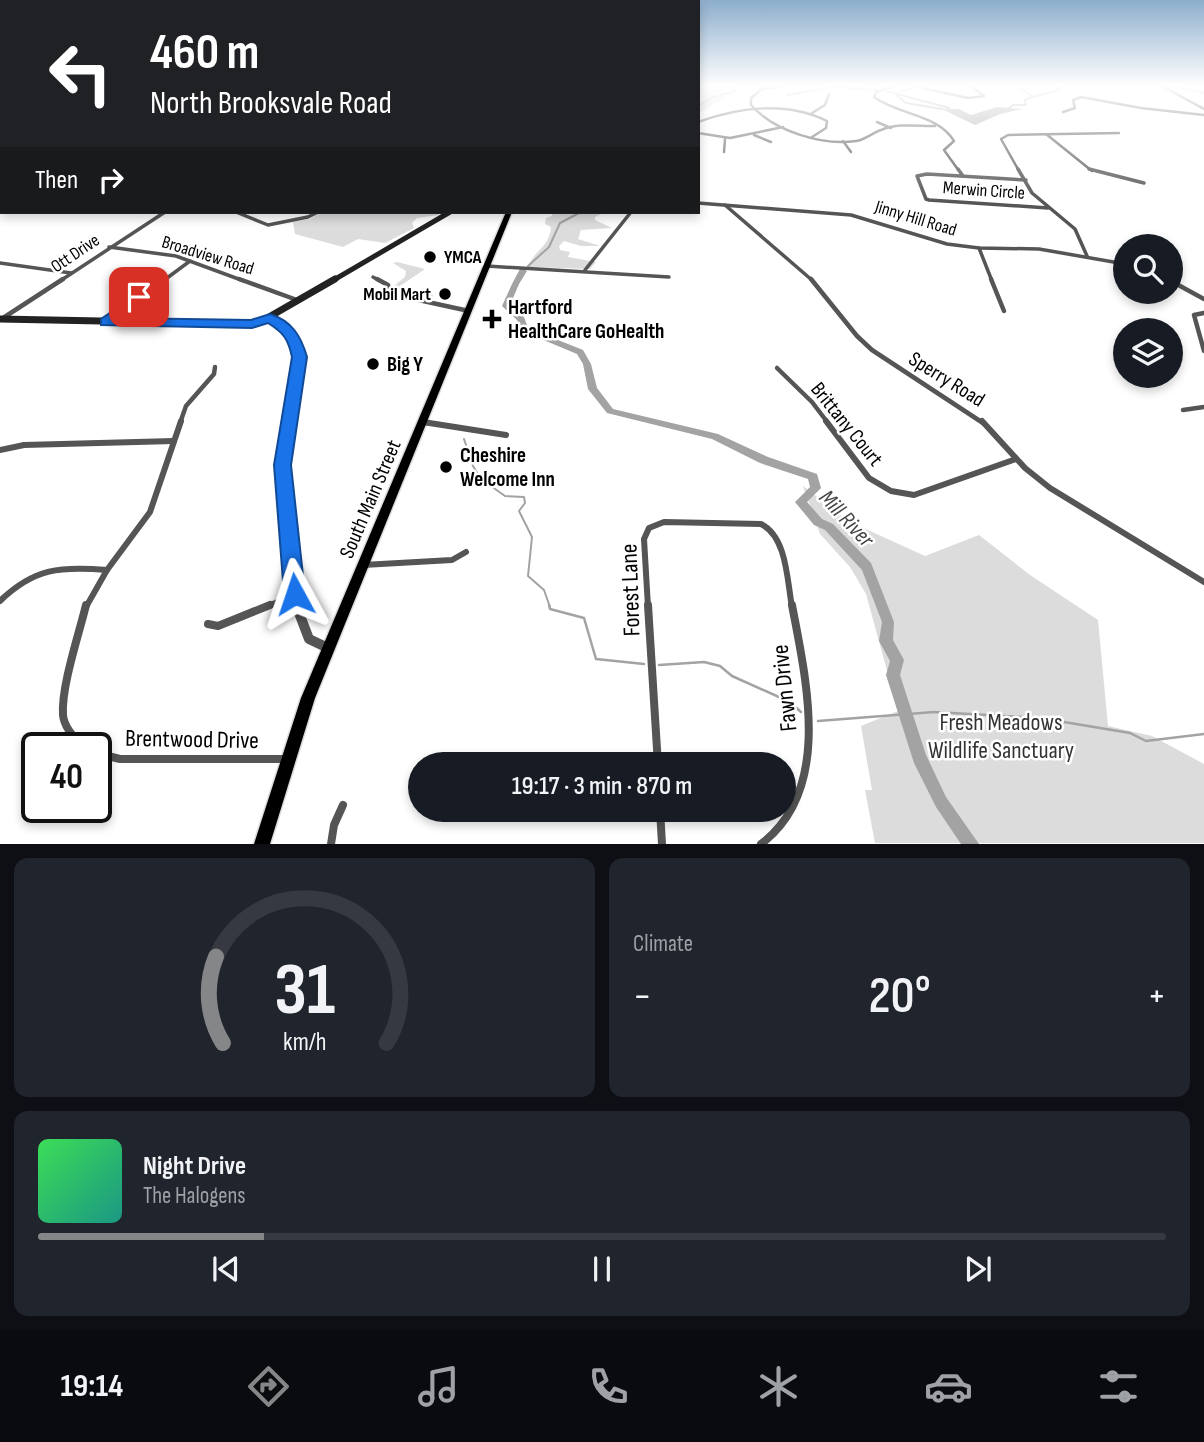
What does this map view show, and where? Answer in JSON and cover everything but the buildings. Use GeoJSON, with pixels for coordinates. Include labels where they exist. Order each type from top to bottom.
{"type":"FeatureCollection","features":[{"type":"Feature","properties":{"kind":"highway","name":"South Main Street"},"geometry":{"type":"LineString","coordinates":[[262,844],[287,760],[328,648],[508,214]]}},
{"type":"Feature","properties":{"kind":"main road"},"geometry":{"type":"LineString","coordinates":[[0,319],[252,324],[270,318],[447,214]]}},
{"type":"Feature","properties":{"kind":"street"},"geometry":{"type":"LineString","coordinates":[[777,124],[812,137],[843,141],[863,140],[891,128],[935,126],[954,138],[944,150],[963,176]]}},
{"type":"Feature","properties":{"kind":"street"},"geometry":{"type":"LineString","coordinates":[[812,137],[828,124]]}},
{"type":"Feature","properties":{"kind":"street"},"geometry":{"type":"LineString","coordinates":[[883,124],[891,128]]}},
{"type":"Feature","properties":{"kind":"street"},"geometry":{"type":"LineString","coordinates":[[700,133],[725,139],[783,127]]}},
{"type":"Feature","properties":{"kind":"street"},"geometry":{"type":"LineString","coordinates":[[1087,257],[1075,229],[1032,192],[1001,139],[1009,135],[1119,133]]}},
{"type":"Feature","properties":{"kind":"street"},"geometry":{"type":"LineString","coordinates":[[1046,134],[1093,172],[1144,183]]}},
{"type":"Feature","properties":{"kind":"street"},"geometry":{"type":"LineString","coordinates":[[754,135],[771,142]]}},
{"type":"Feature","properties":{"kind":"street"},"geometry":{"type":"LineString","coordinates":[[724,152],[725,139]]}},
{"type":"Feature","properties":{"kind":"street"},"geometry":{"type":"LineString","coordinates":[[843,141],[851,152]]}},
{"type":"Feature","properties":{"kind":"street","name":"Merwin Circle"},"geometry":{"type":"LineString","coordinates":[[1026,180],[926,174],[918,176],[929,201],[1048,208]]}},
{"type":"Feature","properties":{"kind":"street","name":"Jinny Hill Road"},"geometry":{"type":"LineString","coordinates":[[700,203],[851,215],[873,219],[935,241],[979,248],[1029,248],[1113,262]]}},
{"type":"Feature","properties":{"kind":"street","name":"Sperry Road"},"geometry":{"type":"LineString","coordinates":[[725,205],[817,284],[867,346],[971,411],[1016,459],[1061,496],[1204,582]]}},
{"type":"Feature","properties":{"kind":"street","name":"Ott Drive"},"geometry":{"type":"LineString","coordinates":[[0,319],[162,214]]}},
{"type":"Feature","properties":{"kind":"street"},"geometry":{"type":"LineString","coordinates":[[241,214],[268,225],[314,214]]}},
{"type":"Feature","properties":{"kind":"street"},"geometry":{"type":"LineString","coordinates":[[585,270],[629,214]]}},
{"type":"Feature","properties":{"kind":"street","name":"Broadview Road"},"geometry":{"type":"LineString","coordinates":[[109,247],[160,253],[190,261],[297,300]]}},
{"type":"Feature","properties":{"kind":"street"},"geometry":{"type":"LineString","coordinates":[[979,248],[1004,311]]}},
{"type":"Feature","properties":{"kind":"street"},"geometry":{"type":"LineString","coordinates":[[106,322],[190,261]]}},
{"type":"Feature","properties":{"kind":"street"},"geometry":{"type":"LineString","coordinates":[[0,263],[71,273]]}},
{"type":"Feature","properties":{"kind":"street"},"geometry":{"type":"LineString","coordinates":[[487,266],[585,270],[669,278]]}},
{"type":"Feature","properties":{"kind":"street"},"geometry":{"type":"LineString","coordinates":[[373,277],[388,285],[391,294],[469,311]]}},
{"type":"Feature","properties":{"kind":"street"},"geometry":{"type":"LineString","coordinates":[[1183,288],[1204,299]]}},
{"type":"Feature","properties":{"kind":"street"},"geometry":{"type":"LineString","coordinates":[[1204,313],[1194,315],[1199,343],[1204,351]]}},
{"type":"Feature","properties":{"kind":"street"},"geometry":{"type":"LineString","coordinates":[[270,318],[289,330],[295,340],[299,357],[283,465],[298,612],[309,639],[328,648]]}},
{"type":"Feature","properties":{"kind":"street"},"geometry":{"type":"LineString","coordinates":[[70,732],[63,718],[65,696],[87,602],[150,512],[186,407],[214,374],[215,367]]}},
{"type":"Feature","properties":{"kind":"street","name":"Brittany Court"},"geometry":{"type":"LineString","coordinates":[[777,368],[812,402],[869,478],[891,491],[914,495],[1016,459]]}},
{"type":"Feature","properties":{"kind":"street"},"geometry":{"type":"LineString","coordinates":[[1183,410],[1204,407]]}},
{"type":"Feature","properties":{"kind":"street"},"geometry":{"type":"LineString","coordinates":[[423,422],[506,435]]}},
{"type":"Feature","properties":{"kind":"street"},"geometry":{"type":"LineString","coordinates":[[0,450],[24,445],[174,441]]}},
{"type":"Feature","properties":{"kind":"street","name":"Forest Lane"},"geometry":{"type":"LineString","coordinates":[[657,752],[645,539],[649,528],[664,522],[761,524]]}},
{"type":"Feature","properties":{"kind":"street","name":"Fawn Drive"},"geometry":{"type":"LineString","coordinates":[[761,524],[771,529],[777,537],[783,559],[808,689],[809,740],[799,795],[777,832],[761,844]]}},
{"type":"Feature","properties":{"kind":"street"},"geometry":{"type":"LineString","coordinates":[[363,565],[452,560],[466,552]]}},
{"type":"Feature","properties":{"kind":"street"},"geometry":{"type":"LineString","coordinates":[[0,601],[26,579],[49,569],[67,566],[107,570]]}},
{"type":"Feature","properties":{"kind":"street"},"geometry":{"type":"LineString","coordinates":[[208,624],[218,626],[295,594]]}},
{"type":"Feature","properties":{"kind":"street","name":"Brentwood Drive"},"geometry":{"type":"LineString","coordinates":[[112,757],[287,760]]}},
{"type":"Feature","properties":{"kind":"street"},"geometry":{"type":"LineString","coordinates":[[331,844],[334,825],[343,805]]}},
{"type":"Feature","properties":{"kind":"street"},"geometry":{"type":"LineString","coordinates":[[661,822],[662,844]]}},
{"type":"Feature","properties":{"kind":"green space"},"geometry":{"type":"Polygon","coordinates":[[[319,214],[439,215],[417,218],[412,223],[414,228],[385,243],[358,239],[343,247],[295,234],[293,222],[310,219],[319,214]]]}},
{"type":"Feature","properties":{"kind":"green space"},"geometry":{"type":"Polygon","coordinates":[[[601,214],[595,217],[595,220],[612,228],[581,230],[578,239],[600,246],[581,246],[564,241],[559,246],[560,250],[570,252],[568,257],[596,262],[590,269],[528,267],[548,239],[551,227],[545,224],[546,218],[601,214]]]}},
{"type":"Feature","properties":{"kind":"green space"},"geometry":{"type":"Polygon","coordinates":[[[393,263],[425,269],[397,288],[433,295],[432,302],[393,293],[394,286],[405,277],[406,271],[393,263]]]}},
{"type":"Feature","properties":{"kind":"green space","name":"Fresh Meadows Wildlife Sanctuary"},"geometry":{"type":"Polygon","coordinates":[[[803,486],[848,521],[925,556],[979,535],[1030,575],[1098,620],[1108,726],[1152,736],[1204,764],[1204,843],[875,843],[865,790],[872,790],[861,726],[898,711],[866,594],[850,567],[820,534],[803,486]]]}},
{"type":"Feature","properties":{"kind":"waterway","name":"Mill River"},"geometry":{"type":"LineString","coordinates":[[528,266],[549,247],[560,223],[577,214]]}},
{"type":"Feature","properties":{"kind":"waterway","name":"Mill River"},"geometry":{"type":"LineString","coordinates":[[523,271],[506,306],[521,319],[525,329],[580,352],[587,364],[593,389],[610,411],[715,436],[764,460],[813,477],[816,488],[800,502],[818,522],[829,527],[867,567],[888,622],[886,641],[897,660],[893,675],[919,758],[941,802],[971,844]]}},
{"type":"Feature","properties":{"kind":"waterway"},"geometry":{"type":"LineString","coordinates":[[464,439],[473,466],[481,479],[505,496],[524,497],[525,503],[519,511],[532,537],[528,576],[544,590],[550,607]]}},
{"type":"Feature","properties":{"kind":"waterway"},"geometry":{"type":"LineString","coordinates":[[549,605],[550,609],[584,618],[596,659],[644,664]]}},
{"type":"Feature","properties":{"kind":"waterway"},"geometry":{"type":"LineString","coordinates":[[659,665],[704,662],[720,666],[732,676],[790,702],[801,712]]}},
{"type":"Feature","properties":{"kind":"waterway"},"geometry":{"type":"LineString","coordinates":[[818,721],[934,712],[1040,718],[1130,733],[1146,741],[1204,734]]}},
{"type":"Feature","properties":{"kind":"place","name":"YMCA"},"geometry":{"type":"Point","coordinates":[430,257]}},
{"type":"Feature","properties":{"kind":"place","name":"Mobil Mart"},"geometry":{"type":"Point","coordinates":[445,294]}},
{"type":"Feature","properties":{"kind":"place","name":"Hartford HealthCare GoHealth"},"geometry":{"type":"Point","coordinates":[492,319]}},
{"type":"Feature","properties":{"kind":"place","name":"Big Y"},"geometry":{"type":"Point","coordinates":[373,364]}},
{"type":"Feature","properties":{"kind":"place","name":"Cheshire Welcome Inn"},"geometry":{"type":"Point","coordinates":[446,467]}},
{"type":"Feature","properties":{"kind":"route"},"geometry":{"type":"LineString","coordinates":[[139,297],[106,322],[252,324],[270,318],[289,330],[295,340],[299,357],[283,465],[295,594]]}}]}
